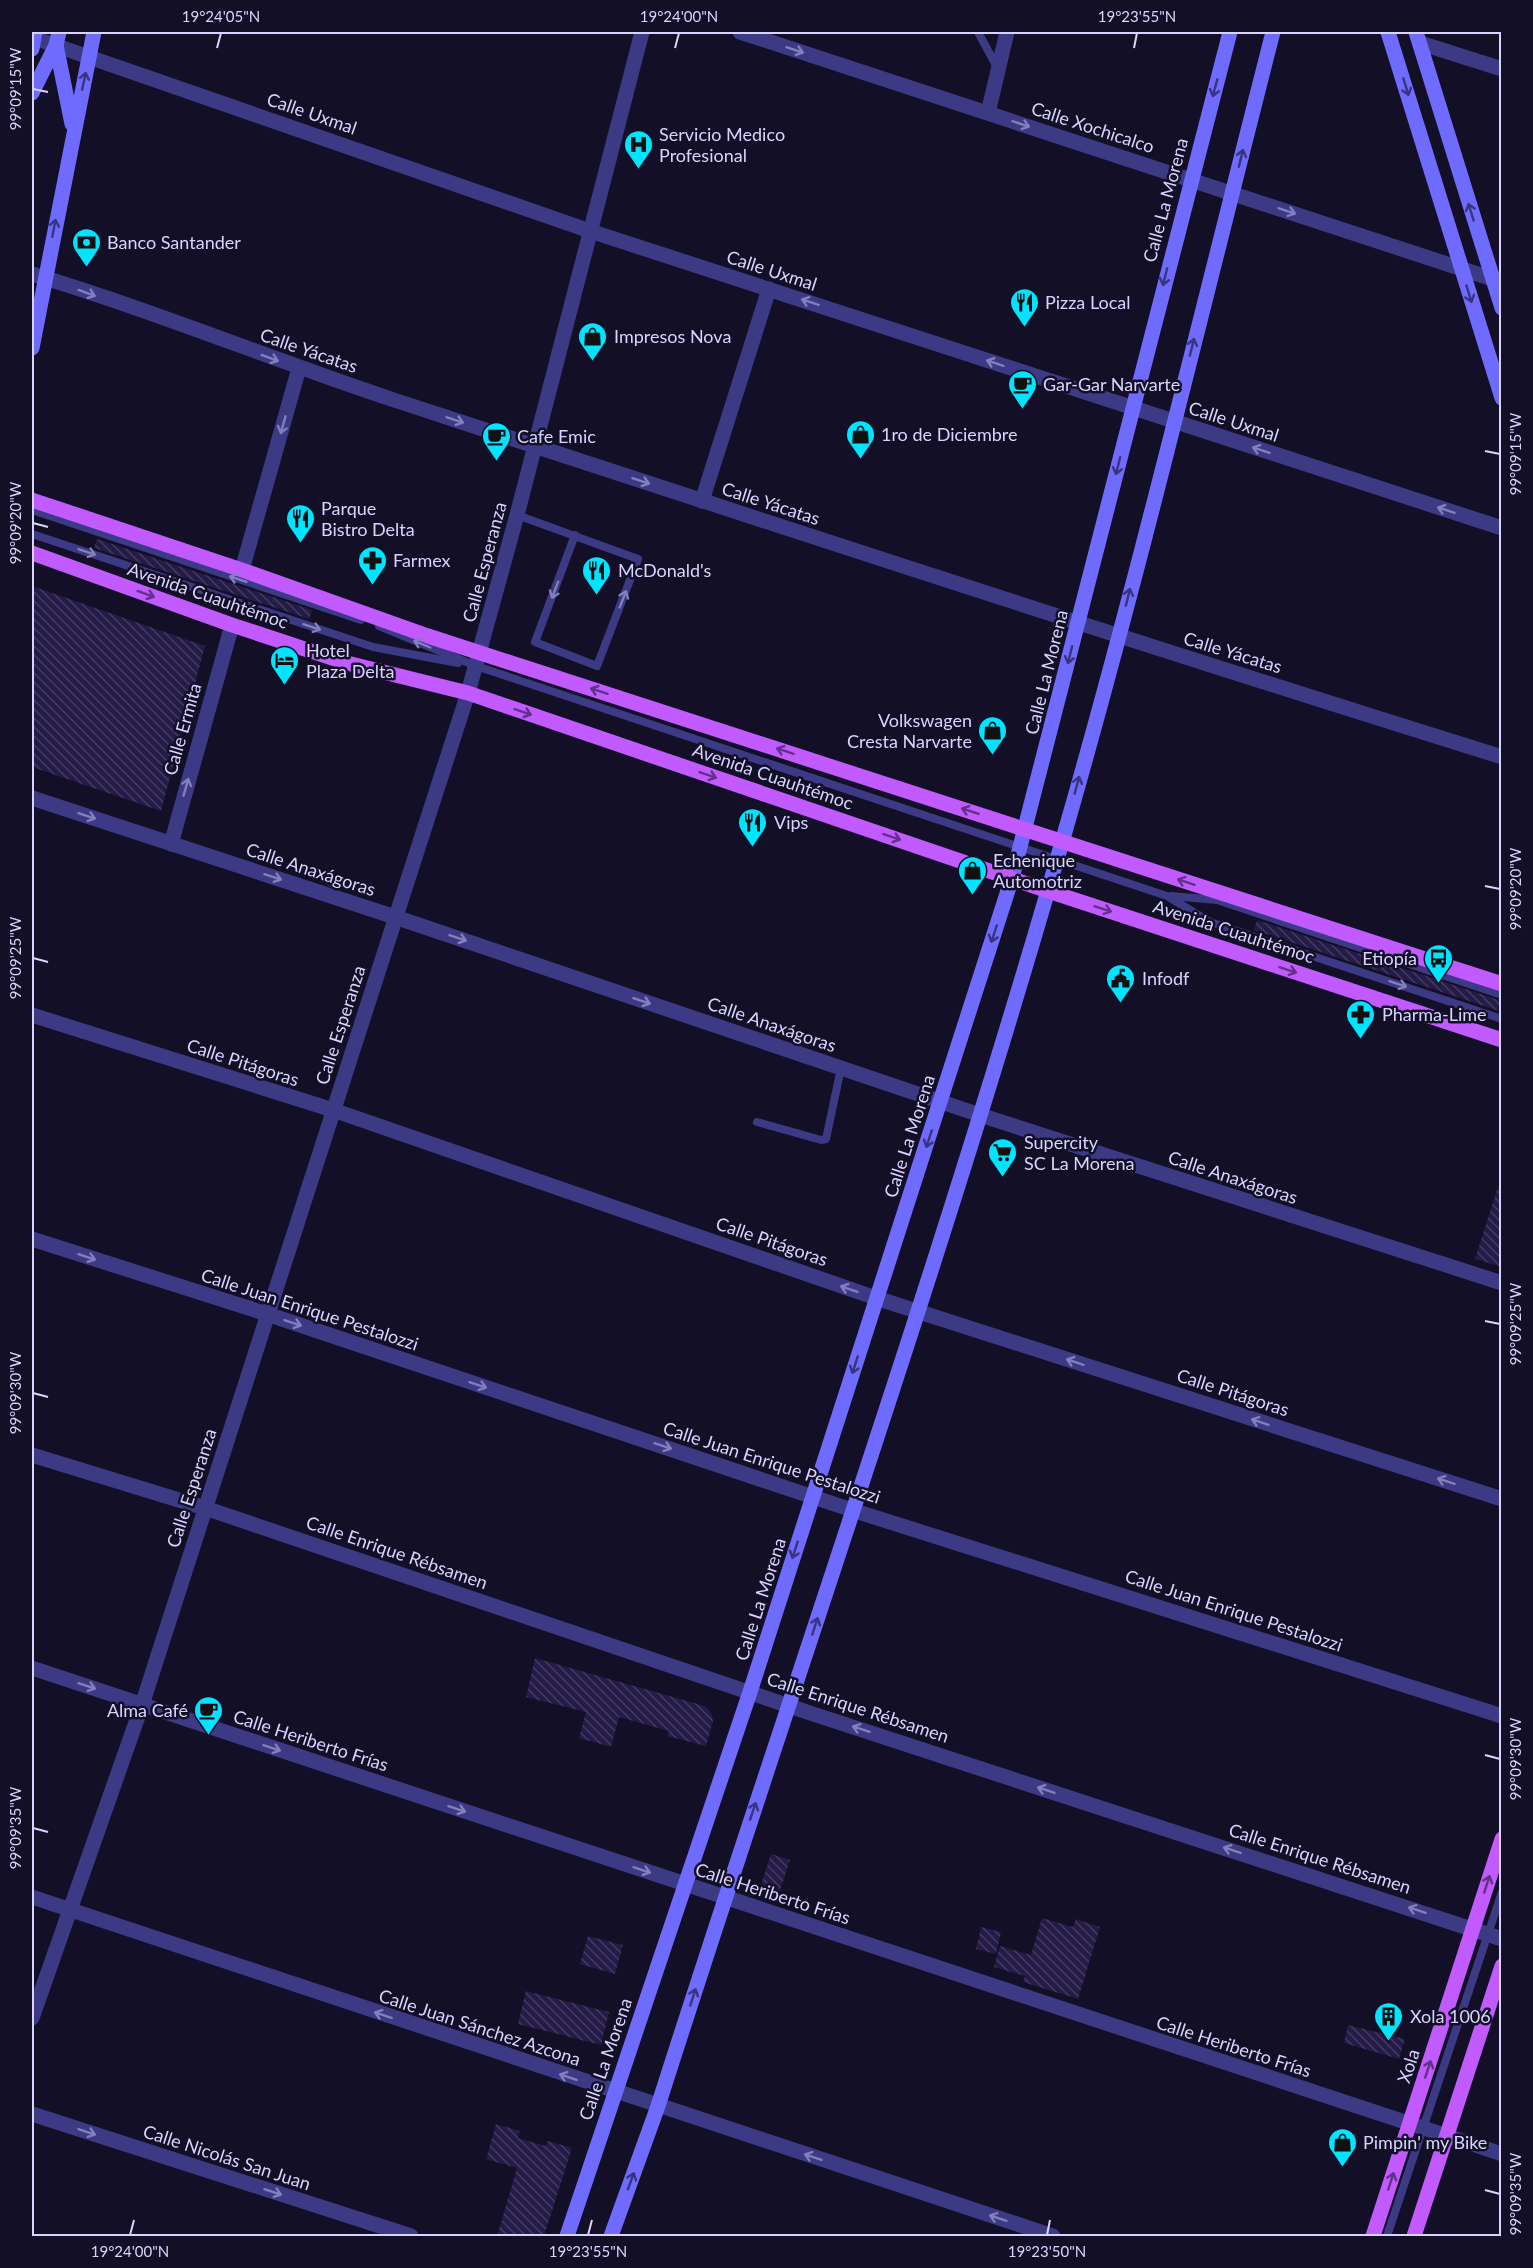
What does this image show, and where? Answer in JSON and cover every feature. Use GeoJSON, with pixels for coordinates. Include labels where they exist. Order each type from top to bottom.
{"type":"FeatureCollection","features":[{"type":"Feature","properties":{"kind":"main road","name":"Avenida Cuauhtémoc"},"geometry":{"type":"LineString","coordinates":[[32,500],[242,570],[478,660],[1026,829],[1502,984]]}},
{"type":"Feature","properties":{"kind":"main road","name":"Avenida Cuauhtémoc"},"geometry":{"type":"LineString","coordinates":[[32,553],[232,625],[347,663],[468,693],[1048,891],[1502,1040]]}},
{"type":"Feature","properties":{"kind":"main road","name":"Xola"},"geometry":{"type":"LineString","coordinates":[[1373,2236],[1416,2127],[1473,1929],[1502,1839]]}},
{"type":"Feature","properties":{"kind":"main road"},"geometry":{"type":"LineString","coordinates":[[1414,2236],[1502,1966]]}},
{"type":"Feature","properties":{"kind":"street"},"geometry":{"type":"LineString","coordinates":[[32,348],[38,276],[74,130],[94,32]]}},
{"type":"Feature","properties":{"kind":"street","name":"Calle Esperanza"},"geometry":{"type":"LineString","coordinates":[[32,2018],[142,1705],[468,693],[517,515],[642,32]]}},
{"type":"Feature","properties":{"kind":"street","name":"Calle Xochicalco"},"geometry":{"type":"LineString","coordinates":[[740,32],[1497,280]]}},
{"type":"Feature","properties":{"kind":"street"},"geometry":{"type":"LineString","coordinates":[[988,113],[1007,32]]}},
{"type":"Feature","properties":{"kind":"street","name":"Calle La Morena"},"geometry":{"type":"LineString","coordinates":[[567,2236],[750,1692],[1012,878],[1190,180],[1230,32]]}},
{"type":"Feature","properties":{"kind":"street"},"geometry":{"type":"LineString","coordinates":[[611,2236],[658,2106],[724,1898],[789,1705],[980,1115],[1048,891],[1118,637],[1273,32]]}},
{"type":"Feature","properties":{"kind":"street"},"geometry":{"type":"LineString","coordinates":[[1387,32],[1502,398]]}},
{"type":"Feature","properties":{"kind":"street"},"geometry":{"type":"LineString","coordinates":[[1418,37],[1502,69]]}},
{"type":"Feature","properties":{"kind":"street"},"geometry":{"type":"LineString","coordinates":[[1418,37],[1497,280],[1502,308]]}},
{"type":"Feature","properties":{"kind":"street"},"geometry":{"type":"LineString","coordinates":[[58,38],[74,130]]}},
{"type":"Feature","properties":{"kind":"street"},"geometry":{"type":"LineString","coordinates":[[32,93],[58,38]]}},
{"type":"Feature","properties":{"kind":"street","name":"Calle Uxmal"},"geometry":{"type":"LineString","coordinates":[[34,40],[58,38],[89,56],[590,231],[1502,528]]}},
{"type":"Feature","properties":{"kind":"street","name":"Calle Yácatas"},"geometry":{"type":"LineString","coordinates":[[38,276],[299,368],[702,501],[1118,637],[1502,757]]}},
{"type":"Feature","properties":{"kind":"street"},"geometry":{"type":"LineString","coordinates":[[702,501],[769,289]]}},
{"type":"Feature","properties":{"kind":"street"},"geometry":{"type":"LineString","coordinates":[[242,570],[299,368]]}},
{"type":"Feature","properties":{"kind":"street","name":"Calle Ermita"},"geometry":{"type":"LineString","coordinates":[[171,843],[232,625]]}},
{"type":"Feature","properties":{"kind":"street","name":"Calle Anaxágoras"},"geometry":{"type":"LineString","coordinates":[[32,798],[395,917],[980,1115],[1502,1283]]}},
{"type":"Feature","properties":{"kind":"street","name":"Calle Pitágoras"},"geometry":{"type":"LineString","coordinates":[[32,1015],[333,1110],[876,1298],[1502,1499]]}},
{"type":"Feature","properties":{"kind":"street","name":"Calle Juan Enrique Pestalozzi"},"geometry":{"type":"LineString","coordinates":[[32,1239],[267,1314],[852,1510],[1502,1716]]}},
{"type":"Feature","properties":{"kind":"street","name":"Calle Enrique Rébsamen"},"geometry":{"type":"LineString","coordinates":[[32,1455],[205,1508],[789,1705],[1495,1936]]}},
{"type":"Feature","properties":{"kind":"street","name":"Calle Heriberto Frías"},"geometry":{"type":"LineString","coordinates":[[32,1668],[1502,2154]]}},
{"type":"Feature","properties":{"kind":"street","name":"Calle Juan Sánchez Azcona"},"geometry":{"type":"LineString","coordinates":[[32,1897],[1053,2236]]}},
{"type":"Feature","properties":{"kind":"street","name":"Calle Nicolás San Juan"},"geometry":{"type":"LineString","coordinates":[[32,2114],[411,2236]]}},
{"type":"Feature","properties":{"kind":"lane"},"geometry":{"type":"LineString","coordinates":[[978,32],[998,69]]}},
{"type":"Feature","properties":{"kind":"lane","name":"Avenida Cuauhtémoc"},"geometry":{"type":"LineString","coordinates":[[32,510],[380,626],[1021,848],[1167,896],[1210,922],[1502,1018]]}},
{"type":"Feature","properties":{"kind":"lane"},"geometry":{"type":"LineString","coordinates":[[517,515],[575,535],[638,559],[597,666],[535,642],[575,535]]}},
{"type":"Feature","properties":{"kind":"lane","name":"Avenida Cuauhtémoc"},"geometry":{"type":"LineString","coordinates":[[32,534],[373,646],[478,660]]}},
{"type":"Feature","properties":{"kind":"lane","name":"Avenida Cuauhtémoc"},"geometry":{"type":"LineString","coordinates":[[1167,896],[1217,900],[1502,994]]}},
{"type":"Feature","properties":{"kind":"lane"},"geometry":{"type":"LineString","coordinates":[[757,1122],[821,1140],[826,1139],[841,1068]]}},
{"type":"Feature","properties":{"kind":"lane"},"geometry":{"type":"LineString","coordinates":[[1387,2236],[1416,2127],[1495,1936],[1502,1892]]}},
{"type":"Feature","properties":{"kind":"building"},"geometry":{"type":"Polygon","coordinates":[[[97,539],[312,610],[309,619],[94,548],[97,539]]]}},
{"type":"Feature","properties":{"kind":"building"},"geometry":{"type":"Polygon","coordinates":[[[32,586],[205,646],[161,811],[32,767],[32,586]]]}},
{"type":"Feature","properties":{"kind":"building"},"geometry":{"type":"Polygon","coordinates":[[[1257,920],[1502,1001],[1502,1012],[1254,930],[1257,920]]]}},
{"type":"Feature","properties":{"kind":"building"},"geometry":{"type":"Polygon","coordinates":[[[1498,1187],[1502,1188],[1502,1267],[1475,1259],[1498,1187]]]}},
{"type":"Feature","properties":{"kind":"building"},"geometry":{"type":"Polygon","coordinates":[[[535,1658],[705,1706],[711,1712],[713,1721],[706,1746],[667,1736],[669,1731],[619,1717],[611,1747],[579,1738],[586,1712],[526,1697],[535,1658]]]}},
{"type":"Feature","properties":{"kind":"building"},"geometry":{"type":"Polygon","coordinates":[[[771,1854],[790,1860],[777,1900],[758,1894],[771,1854]]]}},
{"type":"Feature","properties":{"kind":"building"},"geometry":{"type":"Polygon","coordinates":[[[1042,1918],[1073,1927],[1076,1919],[1100,1927],[1078,1999],[1023,1982],[1025,1976],[994,1967],[1000,1946],[1031,1955],[1042,1918]]]}},
{"type":"Feature","properties":{"kind":"building"},"geometry":{"type":"Polygon","coordinates":[[[981,1927],[1001,1932],[996,1954],[976,1949],[981,1927]]]}},
{"type":"Feature","properties":{"kind":"building"},"geometry":{"type":"Polygon","coordinates":[[[588,1936],[623,1945],[615,1974],[580,1964],[588,1936]]]}},
{"type":"Feature","properties":{"kind":"building"},"geometry":{"type":"Polygon","coordinates":[[[526,1991],[609,2012],[601,2045],[518,2024],[526,1991]]]}},
{"type":"Feature","properties":{"kind":"building","name":"Xola 1006"},"geometry":{"type":"Polygon","coordinates":[[[1348,2025],[1405,2039],[1399,2059],[1344,2043],[1348,2025]]]}},
{"type":"Feature","properties":{"kind":"building"},"geometry":{"type":"Polygon","coordinates":[[[496,2124],[520,2131],[518,2138],[546,2146],[548,2141],[572,2148],[544,2236],[497,2236],[517,2168],[486,2159],[496,2124]]]}},
{"type":"Feature","properties":{"kind":"place","name":"Servicio Medico Profesional"},"geometry":{"type":"Point","coordinates":[638,170]}},
{"type":"Feature","properties":{"kind":"place","name":"Banco Santander"},"geometry":{"type":"Point","coordinates":[86,268]}},
{"type":"Feature","properties":{"kind":"place","name":"Pizza Local"},"geometry":{"type":"Point","coordinates":[1024,328]}},
{"type":"Feature","properties":{"kind":"place","name":"Impresos Nova"},"geometry":{"type":"Point","coordinates":[593,362]}},
{"type":"Feature","properties":{"kind":"place","name":"Gar-Gar Narvarte"},"geometry":{"type":"Point","coordinates":[1022,410]}},
{"type":"Feature","properties":{"kind":"place","name":"1ro de Diciembre"},"geometry":{"type":"Point","coordinates":[860,460]}},
{"type":"Feature","properties":{"kind":"place","name":"Cafe Emic"},"geometry":{"type":"Point","coordinates":[496,462]}},
{"type":"Feature","properties":{"kind":"place","name":"Parque Bistro Delta"},"geometry":{"type":"Point","coordinates":[300,544]}},
{"type":"Feature","properties":{"kind":"place","name":"Farmex"},"geometry":{"type":"Point","coordinates":[372,586]}},
{"type":"Feature","properties":{"kind":"place","name":"McDonald's"},"geometry":{"type":"Point","coordinates":[597,596]}},
{"type":"Feature","properties":{"kind":"place","name":"Hotel Plaza Delta"},"geometry":{"type":"Point","coordinates":[285,686]}},
{"type":"Feature","properties":{"kind":"place","name":"Volkswagen Cresta Narvarte"},"geometry":{"type":"Point","coordinates":[993,756]}},
{"type":"Feature","properties":{"kind":"place","name":"Vips"},"geometry":{"type":"Point","coordinates":[753,848]}},
{"type":"Feature","properties":{"kind":"place","name":"Echenique Automotriz"},"geometry":{"type":"Point","coordinates":[972,896]}},
{"type":"Feature","properties":{"kind":"place","name":"Etiopía"},"geometry":{"type":"Point","coordinates":[1438,984]}},
{"type":"Feature","properties":{"kind":"place","name":"Infodf"},"geometry":{"type":"Point","coordinates":[1121,1004]}},
{"type":"Feature","properties":{"kind":"place","name":"Pharma-Lime"},"geometry":{"type":"Point","coordinates":[1361,1040]}},
{"type":"Feature","properties":{"kind":"place","name":"Supercity SC La Morena"},"geometry":{"type":"Point","coordinates":[1003,1178]}},
{"type":"Feature","properties":{"kind":"place","name":"Alma Café"},"geometry":{"type":"Point","coordinates":[209,1736]}},
{"type":"Feature","properties":{"kind":"place","name":"Xola 1006"},"geometry":{"type":"Point","coordinates":[1389,2042]}},
{"type":"Feature","properties":{"kind":"place","name":"Pimpin' my Bike"},"geometry":{"type":"Point","coordinates":[1342,2168]}}]}
